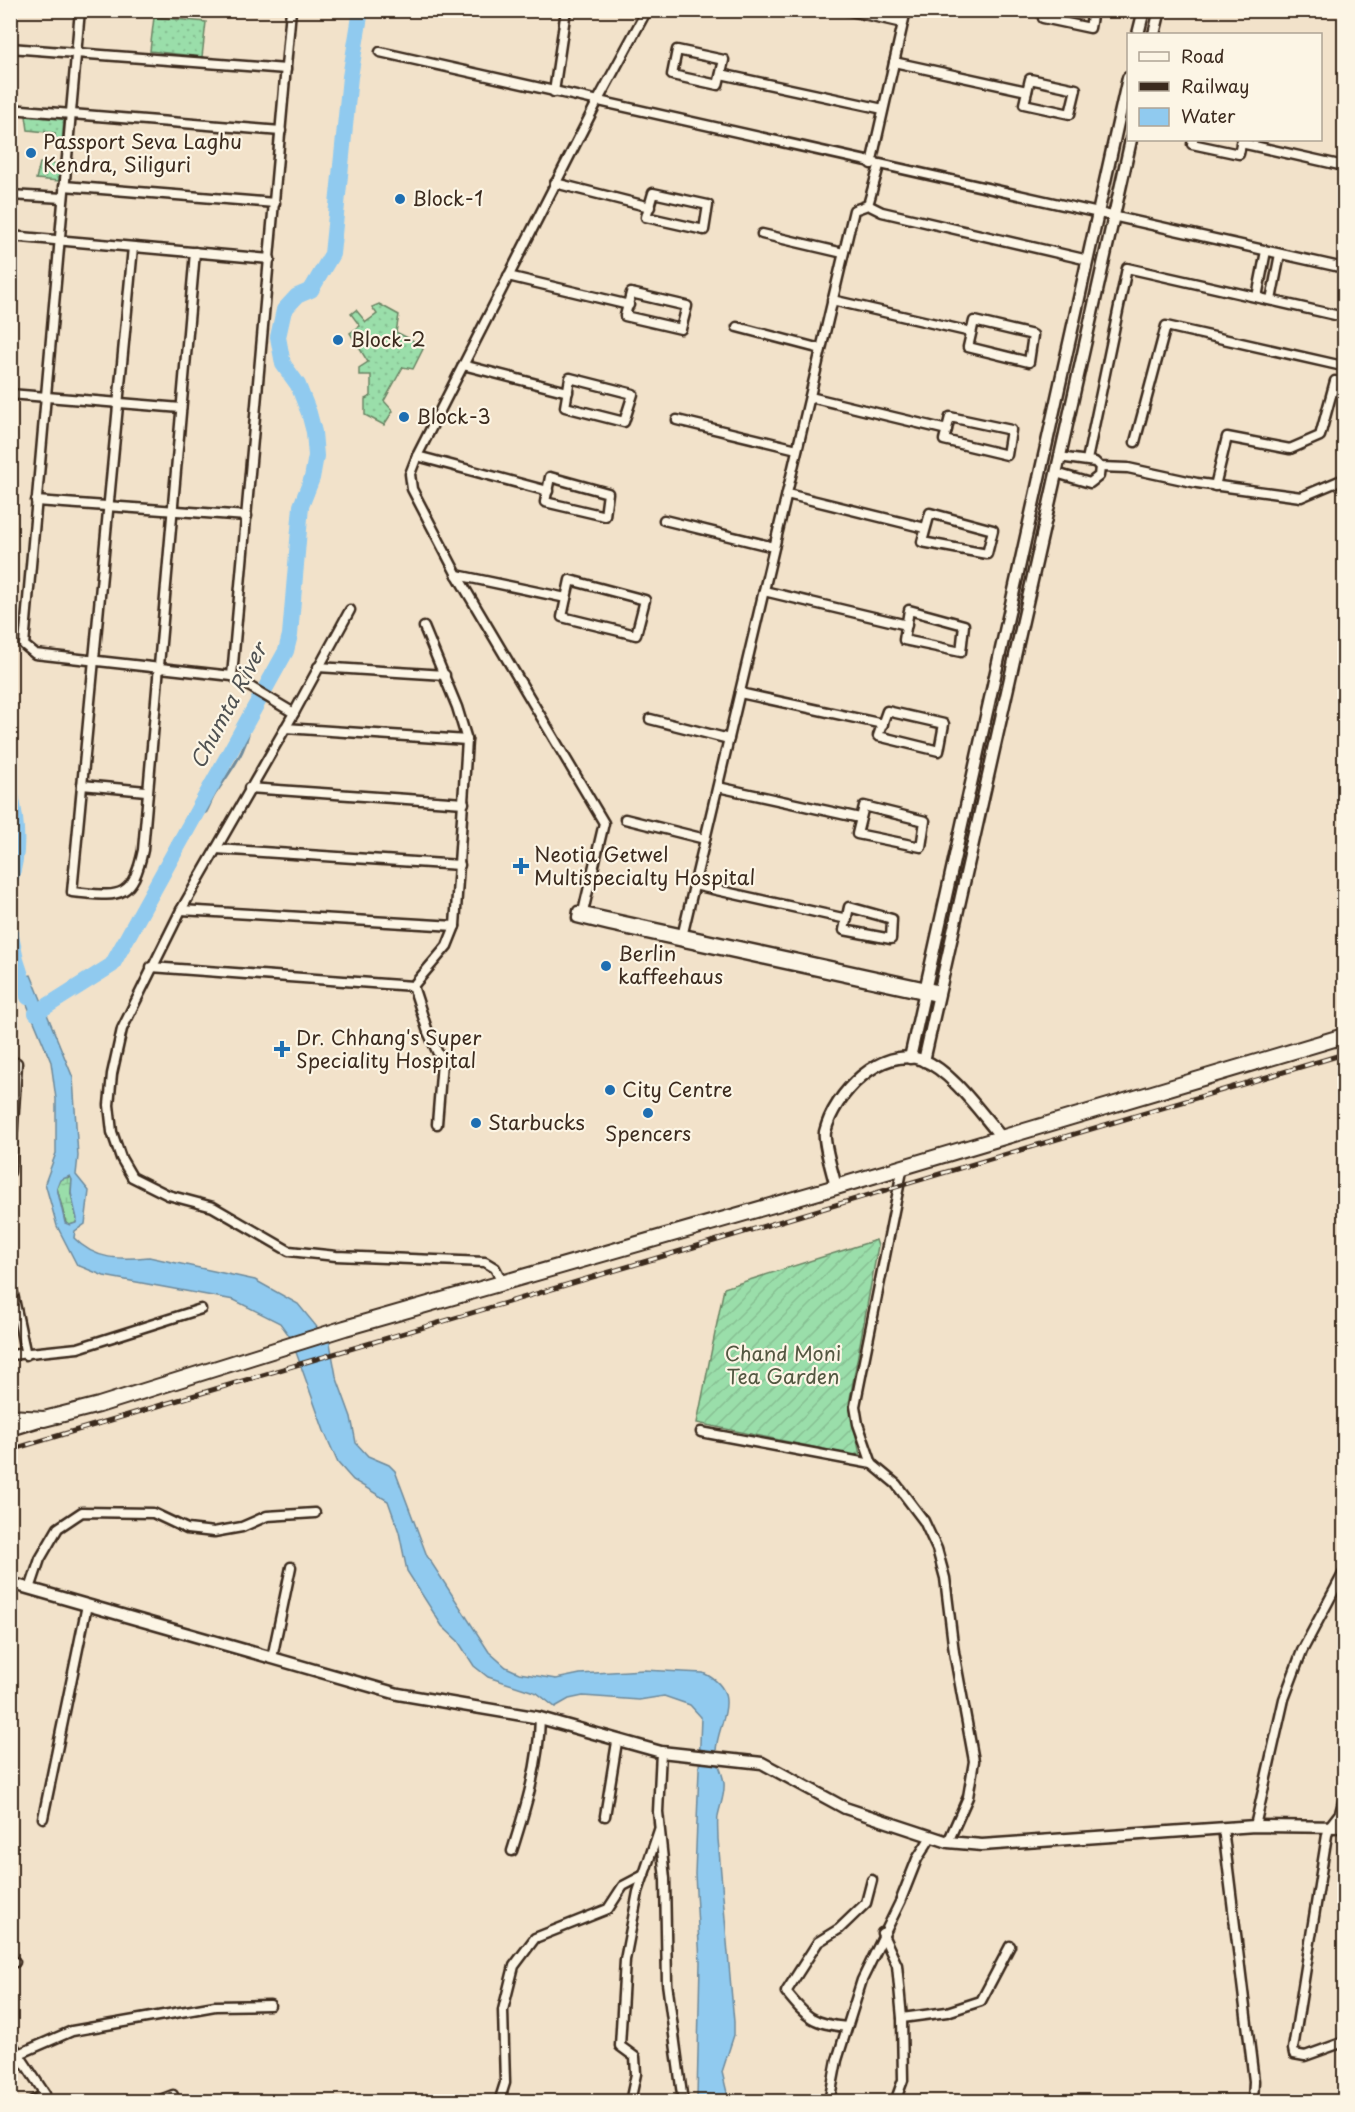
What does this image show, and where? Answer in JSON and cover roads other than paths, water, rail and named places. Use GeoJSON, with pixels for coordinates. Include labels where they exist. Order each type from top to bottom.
{"type":"FeatureCollection","features":[{"type":"Feature","properties":{"kind":"highway"},"geometry":{"type":"LineString","coordinates":[[10,1418],[44,1419],[345,1328],[1002,1138],[1344,1036]]}},
{"type":"Feature","properties":{"kind":"street"},"geometry":{"type":"LineString","coordinates":[[80,10],[24,645],[35,654],[232,676],[294,713]]}},
{"type":"Feature","properties":{"kind":"street"},"geometry":{"type":"LineString","coordinates":[[232,676],[291,10]]}},
{"type":"Feature","properties":{"kind":"street"},"geometry":{"type":"LineString","coordinates":[[554,92],[566,10]]}},
{"type":"Feature","properties":{"kind":"street"},"geometry":{"type":"LineString","coordinates":[[647,10],[555,183],[417,456],[411,469],[411,484],[457,574],[604,823],[583,912],[578,911],[577,918],[681,937],[939,993]]}},
{"type":"Feature","properties":{"kind":"street"},"geometry":{"type":"LineString","coordinates":[[846,10],[903,23]]}},
{"type":"Feature","properties":{"kind":"street"},"geometry":{"type":"LineString","coordinates":[[868,205],[883,109],[906,10]]}},
{"type":"Feature","properties":{"kind":"street"},"geometry":{"type":"LineString","coordinates":[[1045,10],[1043,18],[1090,28],[1094,10]]}},
{"type":"Feature","properties":{"kind":"street"},"geometry":{"type":"LineString","coordinates":[[1138,33],[1143,10]]}},
{"type":"Feature","properties":{"kind":"street"},"geometry":{"type":"LineString","coordinates":[[1154,33],[1160,10]]}},
{"type":"Feature","properties":{"kind":"street"},"geometry":{"type":"LineString","coordinates":[[10,48],[76,51],[286,69]]}},
{"type":"Feature","properties":{"kind":"street"},"geometry":{"type":"LineString","coordinates":[[677,50],[724,60],[721,74],[718,85],[672,75],[677,50]]}},
{"type":"Feature","properties":{"kind":"street"},"geometry":{"type":"LineString","coordinates":[[380,52],[875,165],[1344,268]]}},
{"type":"Feature","properties":{"kind":"street"},"geometry":{"type":"LineString","coordinates":[[894,63],[1027,91]]}},
{"type":"Feature","properties":{"kind":"street"},"geometry":{"type":"LineString","coordinates":[[721,74],[883,109]]}},
{"type":"Feature","properties":{"kind":"street"},"geometry":{"type":"LineString","coordinates":[[1030,79],[1076,89],[1070,114],[1024,104],[1027,91],[1030,79]]}},
{"type":"Feature","properties":{"kind":"street"},"geometry":{"type":"LineString","coordinates":[[910,1058],[1127,83]]}},
{"type":"Feature","properties":{"kind":"street"},"geometry":{"type":"LineString","coordinates":[[10,109],[281,131]]}},
{"type":"Feature","properties":{"kind":"street"},"geometry":{"type":"LineString","coordinates":[[924,1060],[1131,141]]}},
{"type":"Feature","properties":{"kind":"street"},"geometry":{"type":"LineString","coordinates":[[1193,141],[1192,144],[1239,154],[1241,141],[1344,166]]}},
{"type":"Feature","properties":{"kind":"street"},"geometry":{"type":"LineString","coordinates":[[555,183],[650,207]]}},
{"type":"Feature","properties":{"kind":"street"},"geometry":{"type":"LineString","coordinates":[[64,186],[275,202]]}},
{"type":"Feature","properties":{"kind":"street"},"geometry":{"type":"LineString","coordinates":[[653,193],[708,205],[704,230],[646,217],[650,207],[653,193]]}},
{"type":"Feature","properties":{"kind":"street"},"geometry":{"type":"LineString","coordinates":[[10,195],[63,198]]}},
{"type":"Feature","properties":{"kind":"street"},"geometry":{"type":"LineString","coordinates":[[681,937],[854,210],[868,205],[882,212],[1088,260]]}},
{"type":"Feature","properties":{"kind":"street"},"geometry":{"type":"LineString","coordinates":[[762,234],[843,253]]}},
{"type":"Feature","properties":{"kind":"street"},"geometry":{"type":"LineString","coordinates":[[10,236],[270,259]]}},
{"type":"Feature","properties":{"kind":"street"},"geometry":{"type":"LineString","coordinates":[[134,247],[72,892],[117,896],[127,888],[137,871],[143,850],[146,791],[195,252]]}},
{"type":"Feature","properties":{"kind":"street"},"geometry":{"type":"LineString","coordinates":[[1257,297],[1266,251]]}},
{"type":"Feature","properties":{"kind":"street"},"geometry":{"type":"LineString","coordinates":[[1271,300],[1280,254]]}},
{"type":"Feature","properties":{"kind":"street"},"geometry":{"type":"LineString","coordinates":[[1087,460],[1127,268],[1344,317]]}},
{"type":"Feature","properties":{"kind":"street"},"geometry":{"type":"LineString","coordinates":[[508,276],[629,305]]}},
{"type":"Feature","properties":{"kind":"street"},"geometry":{"type":"LineString","coordinates":[[631,293],[687,306],[681,330],[625,316],[629,305],[631,293]]}},
{"type":"Feature","properties":{"kind":"street"},"geometry":{"type":"LineString","coordinates":[[832,300],[971,332]]}},
{"type":"Feature","properties":{"kind":"street"},"geometry":{"type":"LineString","coordinates":[[974,321],[1033,335],[1029,362],[968,347],[971,332],[974,321]]}},
{"type":"Feature","properties":{"kind":"street"},"geometry":{"type":"LineString","coordinates":[[1135,442],[1166,326],[1338,365],[1344,364]]}},
{"type":"Feature","properties":{"kind":"street"},"geometry":{"type":"LineString","coordinates":[[737,327],[821,349]]}},
{"type":"Feature","properties":{"kind":"street"},"geometry":{"type":"LineString","coordinates":[[463,365],[568,392]]}},
{"type":"Feature","properties":{"kind":"street"},"geometry":{"type":"LineString","coordinates":[[570,378],[633,394],[624,422],[565,407],[568,392],[570,378]]}},
{"type":"Feature","properties":{"kind":"street"},"geometry":{"type":"LineString","coordinates":[[1215,486],[1227,437],[1290,449],[1320,436],[1335,381],[1344,383]]}},
{"type":"Feature","properties":{"kind":"street"},"geometry":{"type":"LineString","coordinates":[[10,394],[181,408]]}},
{"type":"Feature","properties":{"kind":"street"},"geometry":{"type":"LineString","coordinates":[[810,396],[947,430]]}},
{"type":"Feature","properties":{"kind":"street"},"geometry":{"type":"LineString","coordinates":[[950,417],[1011,430],[1008,455],[944,440],[947,430],[950,417]]}},
{"type":"Feature","properties":{"kind":"street"},"geometry":{"type":"LineString","coordinates":[[677,420],[797,448]]}},
{"type":"Feature","properties":{"kind":"street"},"geometry":{"type":"LineString","coordinates":[[417,456],[548,491]]}},
{"type":"Feature","properties":{"kind":"street"},"geometry":{"type":"LineString","coordinates":[[1059,458],[1081,462],[1087,460],[1100,467],[1128,468],[1215,486],[1301,497],[1344,479]]}},
{"type":"Feature","properties":{"kind":"street"},"geometry":{"type":"LineString","coordinates":[[1056,472],[1090,483],[1099,476],[1100,467]]}},
{"type":"Feature","properties":{"kind":"street"},"geometry":{"type":"LineString","coordinates":[[550,477],[608,492],[605,516],[545,502],[548,491],[550,477]]}},
{"type":"Feature","properties":{"kind":"street"},"geometry":{"type":"LineString","coordinates":[[787,494],[924,528]]}},
{"type":"Feature","properties":{"kind":"street"},"geometry":{"type":"LineString","coordinates":[[36,501],[247,516]]}},
{"type":"Feature","properties":{"kind":"street"},"geometry":{"type":"LineString","coordinates":[[930,513],[993,530],[987,554],[922,542],[924,528],[930,513]]}},
{"type":"Feature","properties":{"kind":"street"},"geometry":{"type":"LineString","coordinates":[[664,519],[774,547]]}},
{"type":"Feature","properties":{"kind":"street"},"geometry":{"type":"LineString","coordinates":[[457,574],[566,598]]}},
{"type":"Feature","properties":{"kind":"street"},"geometry":{"type":"LineString","coordinates":[[570,580],[645,600],[636,635],[561,617],[566,598],[570,580]]}},
{"type":"Feature","properties":{"kind":"street"},"geometry":{"type":"LineString","coordinates":[[764,591],[908,624]]}},
{"type":"Feature","properties":{"kind":"street"},"geometry":{"type":"LineString","coordinates":[[350,610],[181,910],[122,1029],[112,1074],[109,1106],[112,1132],[121,1158],[132,1177],[168,1195],[213,1207],[290,1251],[336,1256],[485,1262],[495,1268],[503,1283]]}},
{"type":"Feature","properties":{"kind":"street"},"geometry":{"type":"LineString","coordinates":[[909,610],[964,625],[961,652],[904,640],[908,624],[909,610]]}},
{"type":"Feature","properties":{"kind":"street"},"geometry":{"type":"LineString","coordinates":[[413,986],[447,946],[455,926],[466,740],[445,675],[424,627]]}},
{"type":"Feature","properties":{"kind":"street"},"geometry":{"type":"LineString","coordinates":[[318,667],[445,675]]}},
{"type":"Feature","properties":{"kind":"street"},"geometry":{"type":"LineString","coordinates":[[740,693],[883,724]]}},
{"type":"Feature","properties":{"kind":"street"},"geometry":{"type":"LineString","coordinates":[[887,711],[944,724],[939,750],[878,736],[883,724],[887,711]]}},
{"type":"Feature","properties":{"kind":"street"},"geometry":{"type":"LineString","coordinates":[[650,719],[729,739]]}},
{"type":"Feature","properties":{"kind":"street"},"geometry":{"type":"LineString","coordinates":[[285,728],[466,740]]}},
{"type":"Feature","properties":{"kind":"street"},"geometry":{"type":"LineString","coordinates":[[82,785],[146,791]]}},
{"type":"Feature","properties":{"kind":"street"},"geometry":{"type":"LineString","coordinates":[[718,787],[860,818]]}},
{"type":"Feature","properties":{"kind":"street"},"geometry":{"type":"LineString","coordinates":[[249,789],[464,802]]}},
{"type":"Feature","properties":{"kind":"street"},"geometry":{"type":"LineString","coordinates":[[864,806],[925,821],[921,847],[857,834],[860,818],[864,806]]}},
{"type":"Feature","properties":{"kind":"street"},"geometry":{"type":"LineString","coordinates":[[625,819],[705,839]]}},
{"type":"Feature","properties":{"kind":"street"},"geometry":{"type":"LineString","coordinates":[[216,849],[460,865]]}},
{"type":"Feature","properties":{"kind":"street"},"geometry":{"type":"LineString","coordinates":[[694,885],[847,919]]}},
{"type":"Feature","properties":{"kind":"street"},"geometry":{"type":"LineString","coordinates":[[849,907],[892,919],[891,939],[844,930],[847,919],[849,907]]}},
{"type":"Feature","properties":{"kind":"street"},"geometry":{"type":"LineString","coordinates":[[181,910],[455,926]]}},
{"type":"Feature","properties":{"kind":"street"},"geometry":{"type":"LineString","coordinates":[[151,967],[413,986]]}},
{"type":"Feature","properties":{"kind":"street"},"geometry":{"type":"LineString","coordinates":[[413,986],[428,1032],[442,1062],[438,1124]]}},
{"type":"Feature","properties":{"kind":"street"},"geometry":{"type":"LineString","coordinates":[[836,1186],[825,1134],[844,1094],[852,1083],[877,1065],[910,1058],[924,1060],[952,1082],[1002,1138]]}},
{"type":"Feature","properties":{"kind":"street"},"geometry":{"type":"LineString","coordinates":[[10,1062],[17,1063],[10,1172]]}},
{"type":"Feature","properties":{"kind":"street"},"geometry":{"type":"LineString","coordinates":[[872,1464],[858,1424],[856,1396],[903,1166]]}},
{"type":"Feature","properties":{"kind":"street"},"geometry":{"type":"LineString","coordinates":[[10,1280],[26,1355]]}},
{"type":"Feature","properties":{"kind":"street"},"geometry":{"type":"LineString","coordinates":[[10,1355],[78,1348],[201,1309]]}},
{"type":"Feature","properties":{"kind":"street"},"geometry":{"type":"LineString","coordinates":[[10,1430],[44,1419]]}},
{"type":"Feature","properties":{"kind":"street"},"geometry":{"type":"LineString","coordinates":[[701,1432],[872,1464],[896,1484],[924,1521],[937,1549],[945,1578],[954,1652],[974,1761],[968,1797],[948,1842]]}},
{"type":"Feature","properties":{"kind":"street"},"geometry":{"type":"LineString","coordinates":[[30,1589],[40,1559],[58,1528],[82,1512],[153,1513],[187,1529],[214,1532],[242,1527],[267,1516],[315,1513]]}},
{"type":"Feature","properties":{"kind":"street"},"geometry":{"type":"LineString","coordinates":[[272,1658],[291,1567]]}},
{"type":"Feature","properties":{"kind":"street"},"geometry":{"type":"LineString","coordinates":[[1255,1826],[1284,1700],[1302,1651],[1344,1572]]}},
{"type":"Feature","properties":{"kind":"street"},"geometry":{"type":"LineString","coordinates":[[10,1583],[398,1694],[540,1718],[617,1742],[662,1752],[762,1763],[845,1808],[948,1842],[982,1845],[1255,1826],[1344,1827]]}},
{"type":"Feature","properties":{"kind":"street"},"geometry":{"type":"LineString","coordinates":[[44,1818],[87,1605]]}},
{"type":"Feature","properties":{"kind":"street"},"geometry":{"type":"LineString","coordinates":[[512,1851],[528,1800],[537,1756],[540,1718]]}},
{"type":"Feature","properties":{"kind":"street"},"geometry":{"type":"LineString","coordinates":[[605,1816],[617,1742]]}},
{"type":"Feature","properties":{"kind":"street"},"geometry":{"type":"LineString","coordinates":[[662,1752],[660,1827],[665,1879],[667,1983],[683,2102]]}},
{"type":"Feature","properties":{"kind":"street"},"geometry":{"type":"LineString","coordinates":[[1344,1798],[1337,1820],[1329,1827],[1293,2049],[1294,2054],[1305,2056],[1344,2042]]}},
{"type":"Feature","properties":{"kind":"street"},"geometry":{"type":"LineString","coordinates":[[630,2102],[636,2074],[635,2056],[620,2046],[625,1960],[644,1875],[660,1827]]}},
{"type":"Feature","properties":{"kind":"street"},"geometry":{"type":"LineString","coordinates":[[1223,1828],[1254,2081],[1253,2102]]}},
{"type":"Feature","properties":{"kind":"street"},"geometry":{"type":"LineString","coordinates":[[829,2102],[847,2027],[862,1980],[882,1933],[900,1902],[917,1859],[932,1837]]}},
{"type":"Feature","properties":{"kind":"street"},"geometry":{"type":"LineString","coordinates":[[499,2102],[505,2083],[502,2010],[514,1966],[536,1938],[608,1909],[623,1886],[644,1875]]}},
{"type":"Feature","properties":{"kind":"street"},"geometry":{"type":"LineString","coordinates":[[847,2027],[821,2024],[801,2011],[786,1992],[818,1942],[839,1929],[866,1903],[872,1880]]}},
{"type":"Feature","properties":{"kind":"street"},"geometry":{"type":"LineString","coordinates":[[882,1933],[897,1965],[902,2018],[903,2080],[895,2102]]}},
{"type":"Feature","properties":{"kind":"street"},"geometry":{"type":"LineString","coordinates":[[902,2018],[947,2012],[981,2001],[1010,1947]]}},
{"type":"Feature","properties":{"kind":"street"},"geometry":{"type":"LineString","coordinates":[[19,2054],[72,2031],[215,2006],[270,2005]]}},
{"type":"Feature","properties":{"kind":"street"},"geometry":{"type":"LineString","coordinates":[[10,2041],[45,2094],[31,2102]]}},
{"type":"Feature","properties":{"kind":"street"},"geometry":{"type":"LineString","coordinates":[[155,2102],[172,2095]]}},
{"type":"Feature","properties":{"kind":"water"},"geometry":{"type":"Polygon","coordinates":[[[31,975],[73,1078],[78,1156],[76,1175],[89,1191],[85,1224],[75,1231],[74,1238],[90,1251],[109,1257],[149,1257],[255,1280],[298,1304],[330,1343],[336,1376],[351,1417],[356,1443],[368,1456],[389,1465],[395,1471],[427,1556],[489,1652],[506,1667],[519,1673],[556,1679],[580,1674],[643,1670],[703,1673],[716,1681],[723,1689],[726,1709],[716,1751],[724,1783],[718,1819],[718,1839],[734,2022],[734,2035],[722,2072],[729,2101],[697,2101],[700,1962],[695,1874],[701,1717],[690,1705],[664,1696],[639,1700],[583,1696],[569,1699],[555,1707],[537,1693],[488,1677],[474,1666],[458,1641],[442,1626],[407,1571],[399,1532],[388,1501],[353,1480],[338,1463],[324,1431],[291,1338],[280,1323],[234,1300],[104,1276],[77,1265],[57,1226],[45,1183],[56,1153],[56,1099],[51,1062],[16,978],[31,975]],[[70,1176],[60,1180],[57,1188],[65,1223],[70,1225],[76,1223],[77,1219],[71,1193],[70,1176]]]}},
{"type":"Feature","properties":{"kind":"waterway","name":"Chumta River"},"geometry":{"type":"LineString","coordinates":[[36,1013],[112,965],[286,651],[290,635],[301,506],[312,478],[316,456],[314,432],[309,413],[298,385],[283,364],[278,337],[284,310],[297,296],[311,290],[332,254],[350,77],[361,10]]}},
{"type":"Feature","properties":{"kind":"waterway"},"geometry":{"type":"LineString","coordinates":[[191,819],[206,812],[234,765],[244,747],[250,717]]}},
{"type":"Feature","properties":{"kind":"waterway"},"geometry":{"type":"LineString","coordinates":[[10,791],[16,836],[15,858],[10,880]]}},
{"type":"Feature","properties":{"kind":"waterway"},"geometry":{"type":"LineString","coordinates":[[10,931],[16,960],[28,997]]}},
{"type":"Feature","properties":{"kind":"railway"},"geometry":{"type":"LineString","coordinates":[[10,1450],[1344,1054]]}},
{"type":"Feature","properties":{"kind":"place","name":"Passport Seva Laghu Kendra, Siliguri"},"geometry":{"type":"Point","coordinates":[31,153]}},
{"type":"Feature","properties":{"kind":"place","name":"Block-1"},"geometry":{"type":"Point","coordinates":[400,199]}},
{"type":"Feature","properties":{"kind":"place","name":"Block-2"},"geometry":{"type":"Point","coordinates":[338,340]}},
{"type":"Feature","properties":{"kind":"place","name":"Block-3"},"geometry":{"type":"Point","coordinates":[404,417]}},
{"type":"Feature","properties":{"kind":"place","name":"Neotia Getwel Multispecialty Hospital"},"geometry":{"type":"Point","coordinates":[521,866]}},
{"type":"Feature","properties":{"kind":"place","name":"Berlin kaffeehaus"},"geometry":{"type":"Point","coordinates":[606,966]}},
{"type":"Feature","properties":{"kind":"place","name":"Dr. Chhang's Super Speciality Hospital"},"geometry":{"type":"Point","coordinates":[282,1049]}},
{"type":"Feature","properties":{"kind":"place","name":"City Centre"},"geometry":{"type":"Point","coordinates":[610,1090]}},
{"type":"Feature","properties":{"kind":"place","name":"Spencers"},"geometry":{"type":"Point","coordinates":[648,1113]}},
{"type":"Feature","properties":{"kind":"place","name":"Starbucks"},"geometry":{"type":"Point","coordinates":[476,1123]}},
{"type":"Feature","properties":{"kind":"park label","name":"Chand Moni Tea Garden"},"geometry":{"type":"Point","coordinates":[783,1366]}}]}
